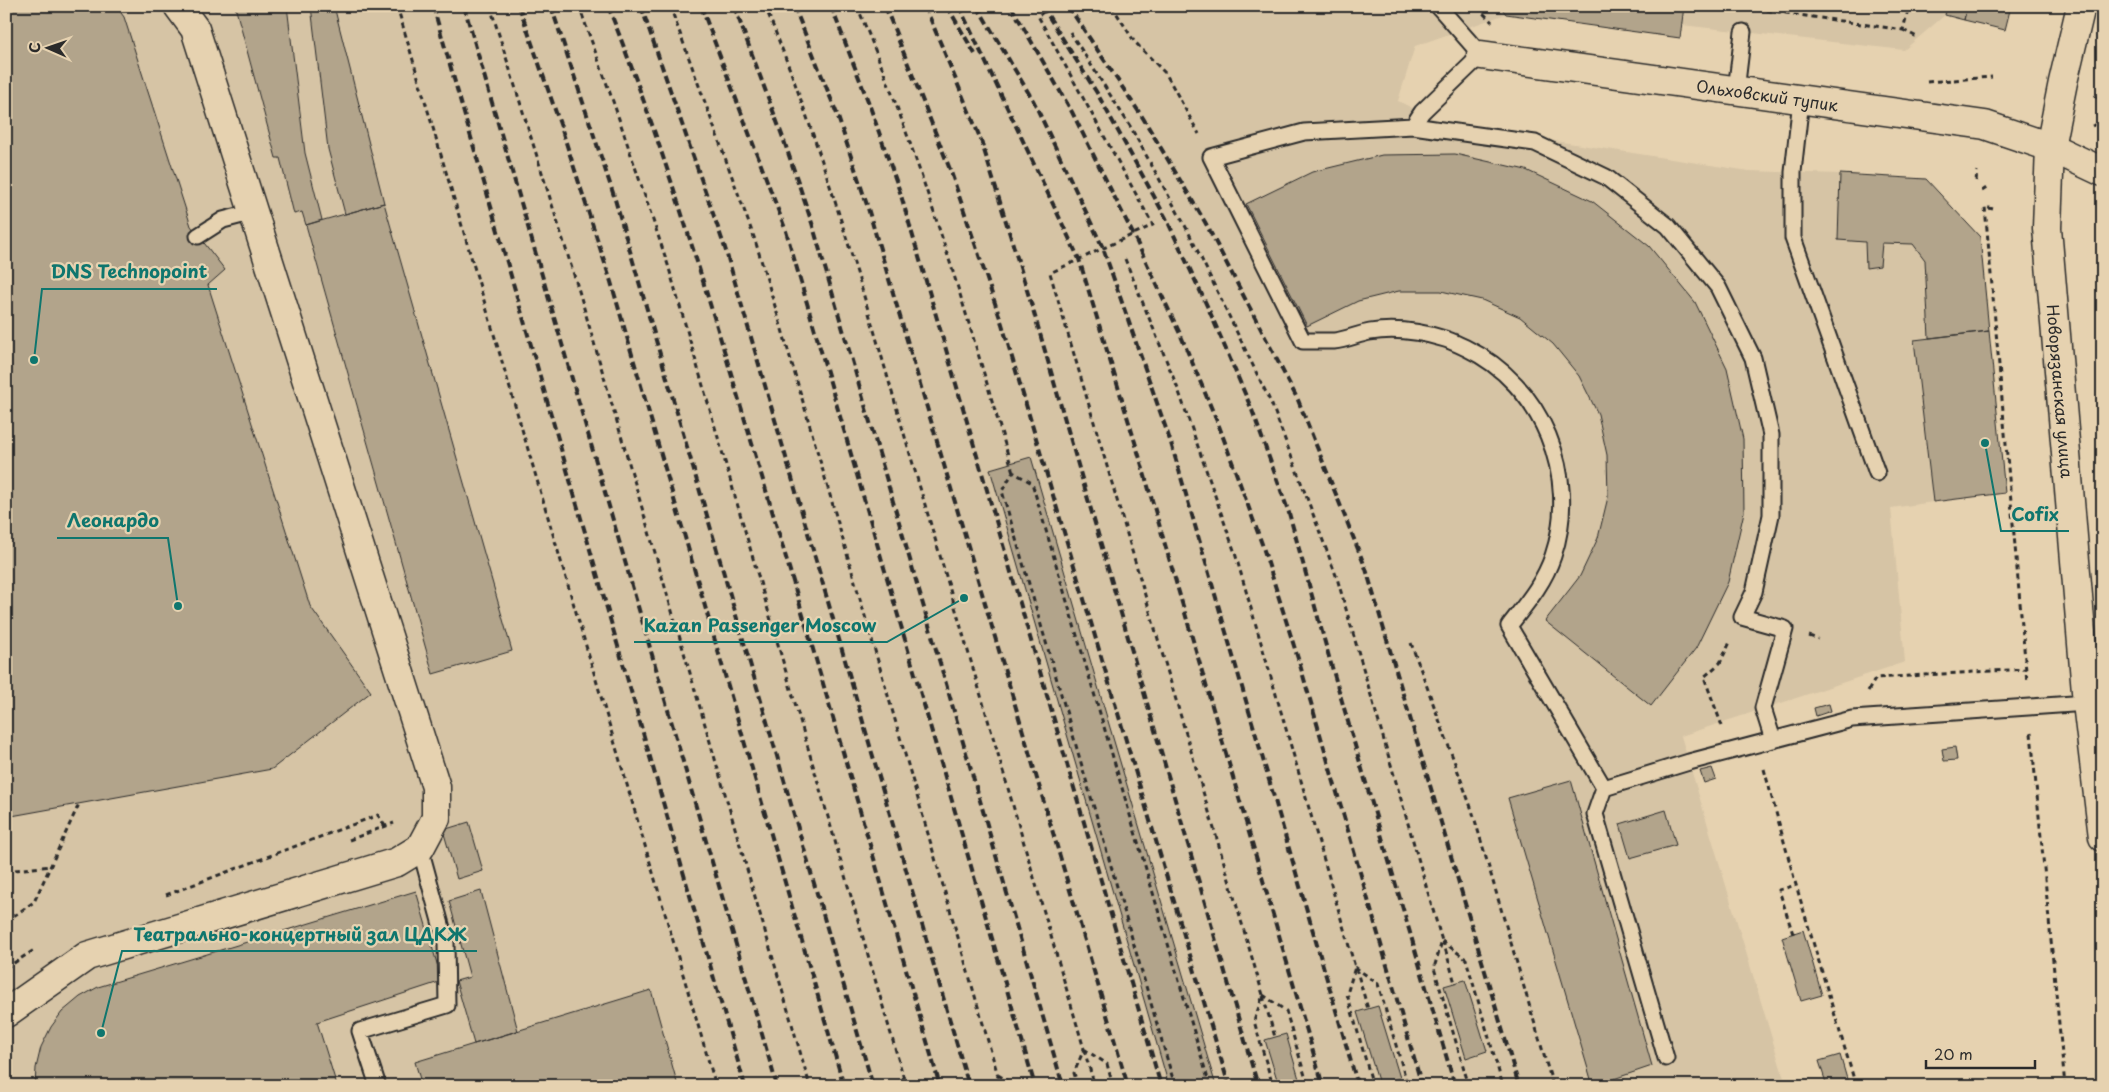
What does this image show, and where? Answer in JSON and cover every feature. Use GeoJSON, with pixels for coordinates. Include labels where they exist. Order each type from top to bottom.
{"type":"FeatureCollection","features":[{"type":"Feature","properties":{"kind":"street"},"geometry":{"type":"LineString","coordinates":[[6,1013],[87,956],[397,862],[420,848],[436,818],[436,787],[295,339],[195,29],[178,6]]}},
{"type":"Feature","properties":{"kind":"street","name":"Новорязанская улица"},"geometry":{"type":"LineString","coordinates":[[2081,6],[2050,147],[2047,228],[2086,703],[2100,783],[2103,837]]}},
{"type":"Feature","properties":{"kind":"street","name":"Ольховский тупик"},"geometry":{"type":"LineString","coordinates":[[1481,55],[1985,125],[2050,147],[2103,172]]}},
{"type":"Feature","properties":{"kind":"lane"},"geometry":{"type":"LineString","coordinates":[[1413,126],[1422,112],[1481,55],[1438,6]]}},
{"type":"Feature","properties":{"kind":"lane"},"geometry":{"type":"LineString","coordinates":[[1736,91],[1744,32]]}},
{"type":"Feature","properties":{"kind":"lane"},"geometry":{"type":"LineString","coordinates":[[1801,100],[1793,165],[1793,238],[1877,474]]}},
{"type":"Feature","properties":{"kind":"lane"},"geometry":{"type":"LineString","coordinates":[[1666,1058],[1596,814],[1604,788],[1509,626],[1536,590],[1553,556],[1562,519],[1561,481],[1553,443],[1536,409],[1512,379],[1482,356],[1447,340],[1410,331],[1400,331],[1372,332],[1335,341],[1303,341],[1211,157],[1304,132],[1413,126],[1534,144],[1606,177],[1668,226],[1718,287],[1753,358],[1771,435],[1771,515],[1754,592],[1742,617],[1784,629],[1763,708],[1773,740]]}},
{"type":"Feature","properties":{"kind":"lane"},"geometry":{"type":"LineString","coordinates":[[198,236],[223,220],[254,212]]}},
{"type":"Feature","properties":{"kind":"lane"},"geometry":{"type":"LineString","coordinates":[[1604,788],[1730,751],[1852,719],[2086,703]]}},
{"type":"Feature","properties":{"kind":"lane"},"geometry":{"type":"LineString","coordinates":[[378,1086],[360,1031],[447,1005],[446,943],[420,848]]}},
{"type":"Feature","properties":{"kind":"path"},"geometry":{"type":"LineString","coordinates":[[398,6],[716,1086]]}},
{"type":"Feature","properties":{"kind":"path"},"geometry":{"type":"LineString","coordinates":[[490,6],[579,291],[810,1086]]}},
{"type":"Feature","properties":{"kind":"path"},"geometry":{"type":"LineString","coordinates":[[579,6],[616,107],[668,265],[906,1086]]}},
{"type":"Feature","properties":{"kind":"path"},"geometry":{"type":"LineString","coordinates":[[670,6],[755,240],[1001,1086]]}},
{"type":"Feature","properties":{"kind":"path"},"geometry":{"type":"LineString","coordinates":[[765,6],[810,124],[840,214],[1095,1086]]}},
{"type":"Feature","properties":{"kind":"path"},"geometry":{"type":"LineString","coordinates":[[857,6],[925,183],[1013,472],[1032,483],[1210,1086]]}},
{"type":"Feature","properties":{"kind":"path"},"geometry":{"type":"LineString","coordinates":[[1051,6],[1038,16],[1152,225],[1050,273],[1275,1037]]}},
{"type":"Feature","properties":{"kind":"path"},"geometry":{"type":"LineString","coordinates":[[1112,6],[1134,41],[1166,74],[1211,157]]}},
{"type":"Feature","properties":{"kind":"path"},"geometry":{"type":"LineString","coordinates":[[1902,30],[1909,6]]}},
{"type":"Feature","properties":{"kind":"path"},"geometry":{"type":"LineString","coordinates":[[1756,9],[1902,30],[1919,38]]}},
{"type":"Feature","properties":{"kind":"path"},"geometry":{"type":"LineString","coordinates":[[1070,32],[1130,126],[1188,231],[1272,405],[1337,578],[1455,983]]}},
{"type":"Feature","properties":{"kind":"path"},"geometry":{"type":"LineString","coordinates":[[2094,96],[2103,100]]}},
{"type":"Feature","properties":{"kind":"path"},"geometry":{"type":"LineString","coordinates":[[2092,126],[2103,121]]}},
{"type":"Feature","properties":{"kind":"path"},"geometry":{"type":"LineString","coordinates":[[1976,181],[1977,171]]}},
{"type":"Feature","properties":{"kind":"path"},"geometry":{"type":"LineString","coordinates":[[1982,191],[1988,187]]}},
{"type":"Feature","properties":{"kind":"path"},"geometry":{"type":"LineString","coordinates":[[1993,209],[1985,207],[2028,706],[2065,1086]]}},
{"type":"Feature","properties":{"kind":"path"},"geometry":{"type":"LineString","coordinates":[[2100,224],[2103,230]]}},
{"type":"Feature","properties":{"kind":"path"},"geometry":{"type":"LineString","coordinates":[[1125,260],[1188,416],[1234,553],[1368,1009]]}},
{"type":"Feature","properties":{"kind":"path"},"geometry":{"type":"LineString","coordinates":[[1013,472],[1002,492],[1175,1086]]}},
{"type":"Feature","properties":{"kind":"path"},"geometry":{"type":"LineString","coordinates":[[1730,751],[1704,677],[1720,663],[1742,617]]}},
{"type":"Feature","properties":{"kind":"path"},"geometry":{"type":"LineString","coordinates":[[1411,643],[1472,810],[1553,1086]]}},
{"type":"Feature","properties":{"kind":"path"},"geometry":{"type":"LineString","coordinates":[[6,921],[34,902],[79,804]]}},
{"type":"Feature","properties":{"kind":"path"},"geometry":{"type":"LineString","coordinates":[[178,890],[378,815],[385,826]]}},
{"type":"Feature","properties":{"kind":"path"},"geometry":{"type":"LineString","coordinates":[[348,840],[402,820]]}},
{"type":"Feature","properties":{"kind":"path"},"geometry":{"type":"LineString","coordinates":[[6,871],[52,866]]}},
{"type":"Feature","properties":{"kind":"path"},"geometry":{"type":"LineString","coordinates":[[1793,934],[1779,890],[1796,885],[1856,1086]]}},
{"type":"Feature","properties":{"kind":"path"},"geometry":{"type":"LineString","coordinates":[[161,897],[167,900]]}},
{"type":"Feature","properties":{"kind":"path"},"geometry":{"type":"LineString","coordinates":[[1442,941],[1434,968],[1469,1086]]}},
{"type":"Feature","properties":{"kind":"path"},"geometry":{"type":"LineString","coordinates":[[1442,941],[1466,959],[1503,1086]]}},
{"type":"Feature","properties":{"kind":"path"},"geometry":{"type":"LineString","coordinates":[[1355,967],[1346,994],[1374,1086]]}},
{"type":"Feature","properties":{"kind":"path"},"geometry":{"type":"LineString","coordinates":[[1355,967],[1378,984],[1408,1086]]}},
{"type":"Feature","properties":{"kind":"path"},"geometry":{"type":"LineString","coordinates":[[1263,995],[1254,1021],[1273,1086]]}},
{"type":"Feature","properties":{"kind":"path"},"geometry":{"type":"LineString","coordinates":[[1263,995],[1286,1011],[1308,1086]]}},
{"type":"Feature","properties":{"kind":"path"},"geometry":{"type":"LineString","coordinates":[[1078,1086],[1074,1073],[1084,1049]]}},
{"type":"Feature","properties":{"kind":"path"},"geometry":{"type":"LineString","coordinates":[[1084,1049],[1107,1064],[1113,1086]]}},
{"type":"Feature","properties":{"kind":"path"},"geometry":{"type":"LineString","coordinates":[[994,1086],[998,1075]]}},
{"type":"Feature","properties":{"kind":"path"},"geometry":{"type":"LineString","coordinates":[[998,1075],[1016,1086]]}},
{"type":"Feature","properties":{"kind":"shaded area"},"geometry":{"type":"Polygon","coordinates":[[[6,6],[235,6],[276,158],[280,158],[302,212],[433,674],[511,651],[384,203],[322,220],[305,153],[287,6],[2011,6],[2005,30],[1945,15],[1904,50],[1682,25],[1680,38],[1506,14],[1415,46],[1398,101],[1445,124],[1749,171],[1926,179],[1980,237],[1989,331],[1914,340],[1933,502],[1891,508],[1905,662],[1681,736],[1786,1085],[6,1086],[6,6]]]}},
{"type":"Feature","properties":{"kind":"building"},"geometry":{"type":"Polygon","coordinates":[[[6,6],[116,6],[124,17],[191,226],[225,270],[208,285],[310,606],[371,692],[272,769],[6,817],[6,6]]]}},
{"type":"Feature","properties":{"kind":"building"},"geometry":{"type":"Polygon","coordinates":[[[235,6],[287,6],[305,153],[322,220],[306,225],[302,212],[294,214],[280,158],[276,158],[235,6]]]}},
{"type":"Feature","properties":{"kind":"building"},"geometry":{"type":"Polygon","coordinates":[[[311,6],[334,6],[384,203],[345,214],[328,149],[311,6]]]}},
{"type":"Feature","properties":{"kind":"building"},"geometry":{"type":"Polygon","coordinates":[[[1500,6],[1684,6],[1680,38],[1506,14],[1500,6]]]}},
{"type":"Feature","properties":{"kind":"building"},"geometry":{"type":"Polygon","coordinates":[[[1947,6],[1967,6],[1964,20],[1945,15],[1947,6]]]}},
{"type":"Feature","properties":{"kind":"building"},"geometry":{"type":"Polygon","coordinates":[[[1967,6],[2011,6],[2005,30],[1964,20],[1967,6]]]}},
{"type":"Feature","properties":{"kind":"building"},"geometry":{"type":"Polygon","coordinates":[[[1455,154],[1526,170],[1592,201],[1649,246],[1695,302],[1727,368],[1743,439],[1744,512],[1728,582],[1696,648],[1651,706],[1545,621],[1580,576],[1598,538],[1608,497],[1607,455],[1598,414],[1579,376],[1553,344],[1520,317],[1482,300],[1441,291],[1399,291],[1358,301],[1307,326],[1246,204],[1312,172],[1382,155],[1455,154]]]}},
{"type":"Feature","properties":{"kind":"building"},"geometry":{"type":"Polygon","coordinates":[[[1840,174],[1926,179],[1980,237],[1989,331],[1929,338],[1925,260],[1913,244],[1882,243],[1880,266],[1866,268],[1865,242],[1838,240],[1840,174]]]}},
{"type":"Feature","properties":{"kind":"building"},"geometry":{"type":"Polygon","coordinates":[[[384,203],[512,651],[433,674],[306,225],[384,203]]]}},
{"type":"Feature","properties":{"kind":"building"},"geometry":{"type":"Polygon","coordinates":[[[1989,331],[2005,493],[1933,502],[1914,340],[1989,331]]]}},
{"type":"Feature","properties":{"kind":"building"},"geometry":{"type":"Polygon","coordinates":[[[1031,457],[1216,1086],[1169,1086],[990,469],[1031,457]]]}},
{"type":"Feature","properties":{"kind":"building"},"geometry":{"type":"Polygon","coordinates":[[[1829,704],[1831,711],[1816,716],[1814,708],[1829,704]]]}},
{"type":"Feature","properties":{"kind":"building"},"geometry":{"type":"Polygon","coordinates":[[[1955,747],[1957,760],[1944,761],[1942,749],[1955,747]]]}},
{"type":"Feature","properties":{"kind":"building"},"geometry":{"type":"Polygon","coordinates":[[[1712,768],[1716,779],[1704,783],[1700,771],[1712,768]]]}},
{"type":"Feature","properties":{"kind":"building"},"geometry":{"type":"Polygon","coordinates":[[[1571,780],[1652,1066],[1593,1086],[1508,798],[1571,780]]]}},
{"type":"Feature","properties":{"kind":"building"},"geometry":{"type":"Polygon","coordinates":[[[1666,810],[1676,845],[1630,858],[1620,824],[1666,810]]]}},
{"type":"Feature","properties":{"kind":"building"},"geometry":{"type":"Polygon","coordinates":[[[469,822],[483,871],[457,879],[443,830],[469,822]]]}},
{"type":"Feature","properties":{"kind":"building"},"geometry":{"type":"Polygon","coordinates":[[[416,891],[442,981],[317,1022],[337,1086],[35,1086],[36,1068],[41,1047],[51,1027],[62,1012],[80,997],[98,987],[416,891]]]}},
{"type":"Feature","properties":{"kind":"building"},"geometry":{"type":"Polygon","coordinates":[[[481,891],[518,1031],[474,1044],[456,981],[470,977],[449,901],[481,891]]]}},
{"type":"Feature","properties":{"kind":"building"},"geometry":{"type":"Polygon","coordinates":[[[1803,930],[1822,995],[1801,1001],[1782,937],[1803,930]]]}},
{"type":"Feature","properties":{"kind":"building"},"geometry":{"type":"Polygon","coordinates":[[[1465,980],[1487,1051],[1466,1058],[1444,986],[1465,980]]]}},
{"type":"Feature","properties":{"kind":"building"},"geometry":{"type":"Polygon","coordinates":[[[651,990],[678,1086],[422,1086],[415,1062],[651,990]]]}},
{"type":"Feature","properties":{"kind":"building"},"geometry":{"type":"Polygon","coordinates":[[[1378,1006],[1400,1078],[1379,1084],[1357,1012],[1378,1006]]]}},
{"type":"Feature","properties":{"kind":"building"},"geometry":{"type":"Polygon","coordinates":[[[1286,1034],[1301,1086],[1279,1086],[1265,1040],[1286,1034]]]}},
{"type":"Feature","properties":{"kind":"building"},"geometry":{"type":"Polygon","coordinates":[[[1840,1055],[1849,1086],[1827,1086],[1819,1061],[1840,1055]]]}},
{"type":"Feature","properties":{"kind":"railway"},"geometry":{"type":"LineString","coordinates":[[433,6],[745,1086]]}},
{"type":"Feature","properties":{"kind":"railway"},"geometry":{"type":"LineString","coordinates":[[464,6],[777,1086]]}},
{"type":"Feature","properties":{"kind":"railway"},"geometry":{"type":"LineString","coordinates":[[519,6],[561,127],[611,282],[844,1086]]}},
{"type":"Feature","properties":{"kind":"railway"},"geometry":{"type":"LineString","coordinates":[[551,6],[614,196],[873,1086]]}},
{"type":"Feature","properties":{"kind":"railway"},"geometry":{"type":"LineString","coordinates":[[608,6],[648,113],[701,275],[940,1086]]}},
{"type":"Feature","properties":{"kind":"railway"},"geometry":{"type":"LineString","coordinates":[[641,6],[725,248],[969,1086]]}},
{"type":"Feature","properties":{"kind":"railway"},"geometry":{"type":"LineString","coordinates":[[701,6],[786,231],[1035,1086]]}},
{"type":"Feature","properties":{"kind":"railway"},"geometry":{"type":"LineString","coordinates":[[734,6],[782,135],[812,223],[1063,1086]]}},
{"type":"Feature","properties":{"kind":"railway"},"geometry":{"type":"LineString","coordinates":[[794,6],[837,114],[867,205],[1128,1086]]}},
{"type":"Feature","properties":{"kind":"railway"},"geometry":{"type":"LineString","coordinates":[[831,6],[868,101],[900,192],[1161,1086]]}},
{"type":"Feature","properties":{"kind":"railway"},"geometry":{"type":"LineString","coordinates":[[885,6],[951,172],[1002,324],[1229,1086]]}},
{"type":"Feature","properties":{"kind":"railway"},"geometry":{"type":"LineString","coordinates":[[925,6],[981,140],[1034,313],[1258,1086]]}},
{"type":"Feature","properties":{"kind":"railway"},"geometry":{"type":"LineString","coordinates":[[947,6],[975,54]]}},
{"type":"Feature","properties":{"kind":"railway"},"geometry":{"type":"LineString","coordinates":[[959,6],[1079,259],[1138,452],[1323,1086]]}},
{"type":"Feature","properties":{"kind":"railway"},"geometry":{"type":"LineString","coordinates":[[977,6],[1034,102],[1103,248],[1171,443],[1358,1086]]}},
{"type":"Feature","properties":{"kind":"railway"},"geometry":{"type":"LineString","coordinates":[[1011,6],[1072,112],[1133,234],[1181,336],[1219,426],[1262,544],[1300,665],[1422,1086]]}},
{"type":"Feature","properties":{"kind":"railway"},"geometry":{"type":"LineString","coordinates":[[1042,6],[1097,93],[1166,218],[1209,310],[1252,410],[1289,513],[1329,657],[1455,1086]]}},
{"type":"Feature","properties":{"kind":"railway"},"geometry":{"type":"LineString","coordinates":[[1068,6],[1143,118],[1205,222],[1298,400],[1366,569],[1519,1086]]}},
{"type":"Feature","properties":{"kind":"place","name":"DNS Technopoint"},"geometry":{"type":"Point","coordinates":[34,360]}},
{"type":"Feature","properties":{"kind":"place","name":"Cofix"},"geometry":{"type":"Point","coordinates":[1985,443]}},
{"type":"Feature","properties":{"kind":"place","name":"Kazan Passenger Moscow"},"geometry":{"type":"Point","coordinates":[964,598]}},
{"type":"Feature","properties":{"kind":"place","name":"Леонардо"},"geometry":{"type":"Point","coordinates":[178,606]}},
{"type":"Feature","properties":{"kind":"place","name":"Театрально-концертный зал ЦДКЖ"},"geometry":{"type":"Point","coordinates":[101,1033]}}]}
